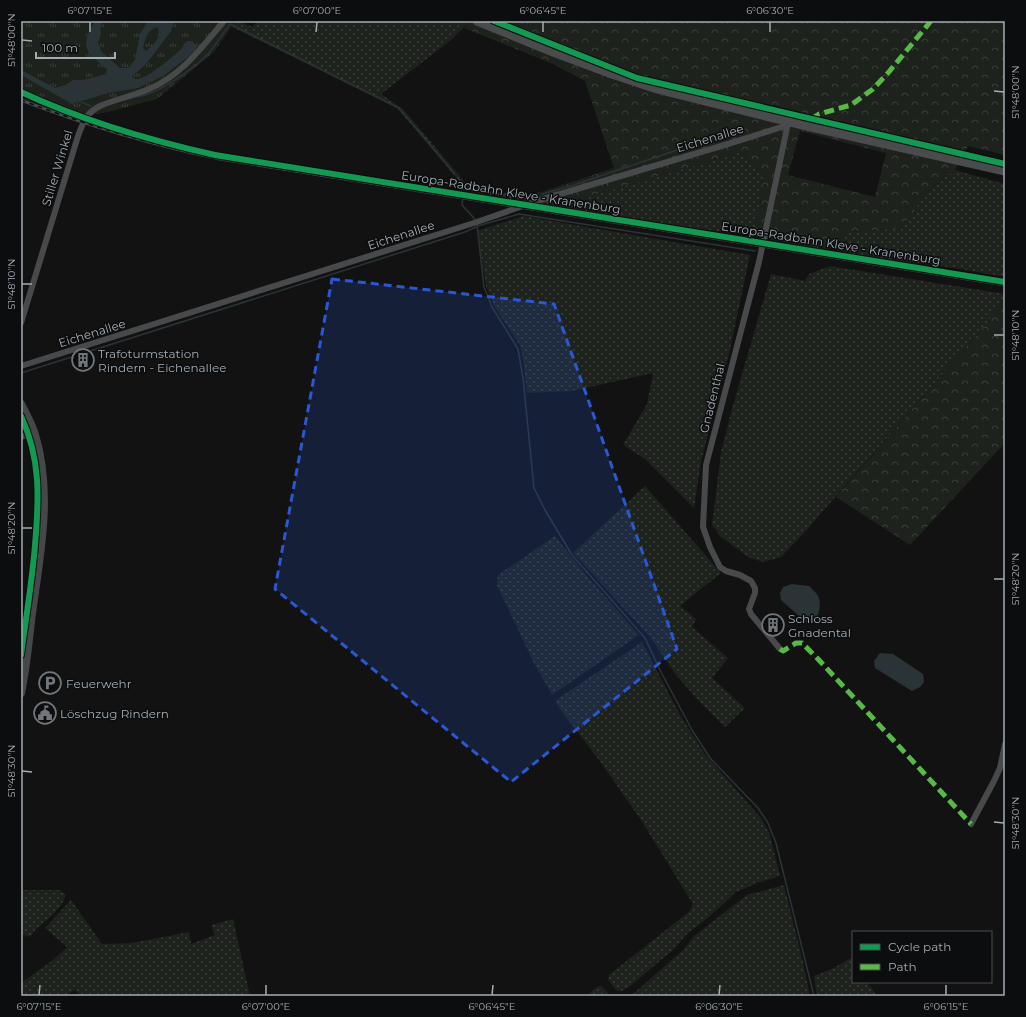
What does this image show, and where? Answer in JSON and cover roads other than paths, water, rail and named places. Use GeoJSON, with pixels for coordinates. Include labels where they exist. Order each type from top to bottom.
{"type":"FeatureCollection","features":[{"type":"Feature","properties":{"kind":"main road"},"geometry":{"type":"LineString","coordinates":[[477,21],[553,52],[635,82],[788,123],[1005,171]]}},
{"type":"Feature","properties":{"kind":"main road"},"geometry":{"type":"LineString","coordinates":[[21,404],[34,433],[40,457],[43,480],[43,529],[21,694]]}},
{"type":"Feature","properties":{"kind":"street","name":"Stiller Winkel"},"geometry":{"type":"LineString","coordinates":[[21,323],[78,136],[87,115],[92,110],[100,106],[151,88],[177,73],[200,51],[224,21]]}},
{"type":"Feature","properties":{"kind":"street","name":"Eichenallee"},"geometry":{"type":"LineString","coordinates":[[21,366],[474,223],[540,200],[728,144],[788,123]]}},
{"type":"Feature","properties":{"kind":"street","name":"Gnadenthal"},"geometry":{"type":"LineString","coordinates":[[780,648],[751,614],[749,609],[755,593],[751,581],[720,567],[710,548],[703,527],[706,465],[759,262],[788,123]]}},
{"type":"Feature","properties":{"kind":"street"},"geometry":{"type":"LineString","coordinates":[[21,437],[34,433]]}},
{"type":"Feature","properties":{"kind":"street"},"geometry":{"type":"LineString","coordinates":[[971,824],[1000,768],[1005,744]]}},
{"type":"Feature","properties":{"kind":"waterway"},"geometry":{"type":"LineString","coordinates":[[136,97],[145,95],[164,86],[193,67],[208,54],[230,24],[399,108],[454,173]]}},
{"type":"Feature","properties":{"kind":"waterway"},"geometry":{"type":"LineString","coordinates":[[78,101],[91,106]]}},
{"type":"Feature","properties":{"kind":"waterway"},"geometry":{"type":"LineString","coordinates":[[542,194],[571,186],[724,134]]}},
{"type":"Feature","properties":{"kind":"waterway"},"geometry":{"type":"LineString","coordinates":[[458,178],[463,188],[462,205],[476,221]]}},
{"type":"Feature","properties":{"kind":"waterway"},"geometry":{"type":"LineString","coordinates":[[464,189],[523,198],[533,197]]}},
{"type":"Feature","properties":{"kind":"waterway"},"geometry":{"type":"LineString","coordinates":[[21,373],[519,214],[755,251]]}},
{"type":"Feature","properties":{"kind":"waterway"},"geometry":{"type":"LineString","coordinates":[[477,225],[484,287],[492,307],[518,349],[523,378],[534,488],[545,510],[572,555],[645,638],[661,672],[692,730],[710,758],[758,808],[768,823],[776,843],[814,996]]}},
{"type":"Feature","properties":{"kind":"railway"},"geometry":{"type":"LineString","coordinates":[[21,100],[119,134],[220,159],[1005,285]]}},
{"type":"Feature","properties":{"kind":"place","name":"Trafoturmstation Rindern - Eichenallee"},"geometry":{"type":"Point","coordinates":[83,360]}},
{"type":"Feature","properties":{"kind":"place","name":"Schloss Gnadental"},"geometry":{"type":"Point","coordinates":[773,625]}},
{"type":"Feature","properties":{"kind":"place","name":"Feuerwehr"},"geometry":{"type":"Point","coordinates":[50,683]}},
{"type":"Feature","properties":{"kind":"place","name":"Löschzug Rindern"},"geometry":{"type":"Point","coordinates":[45,713]}}]}
